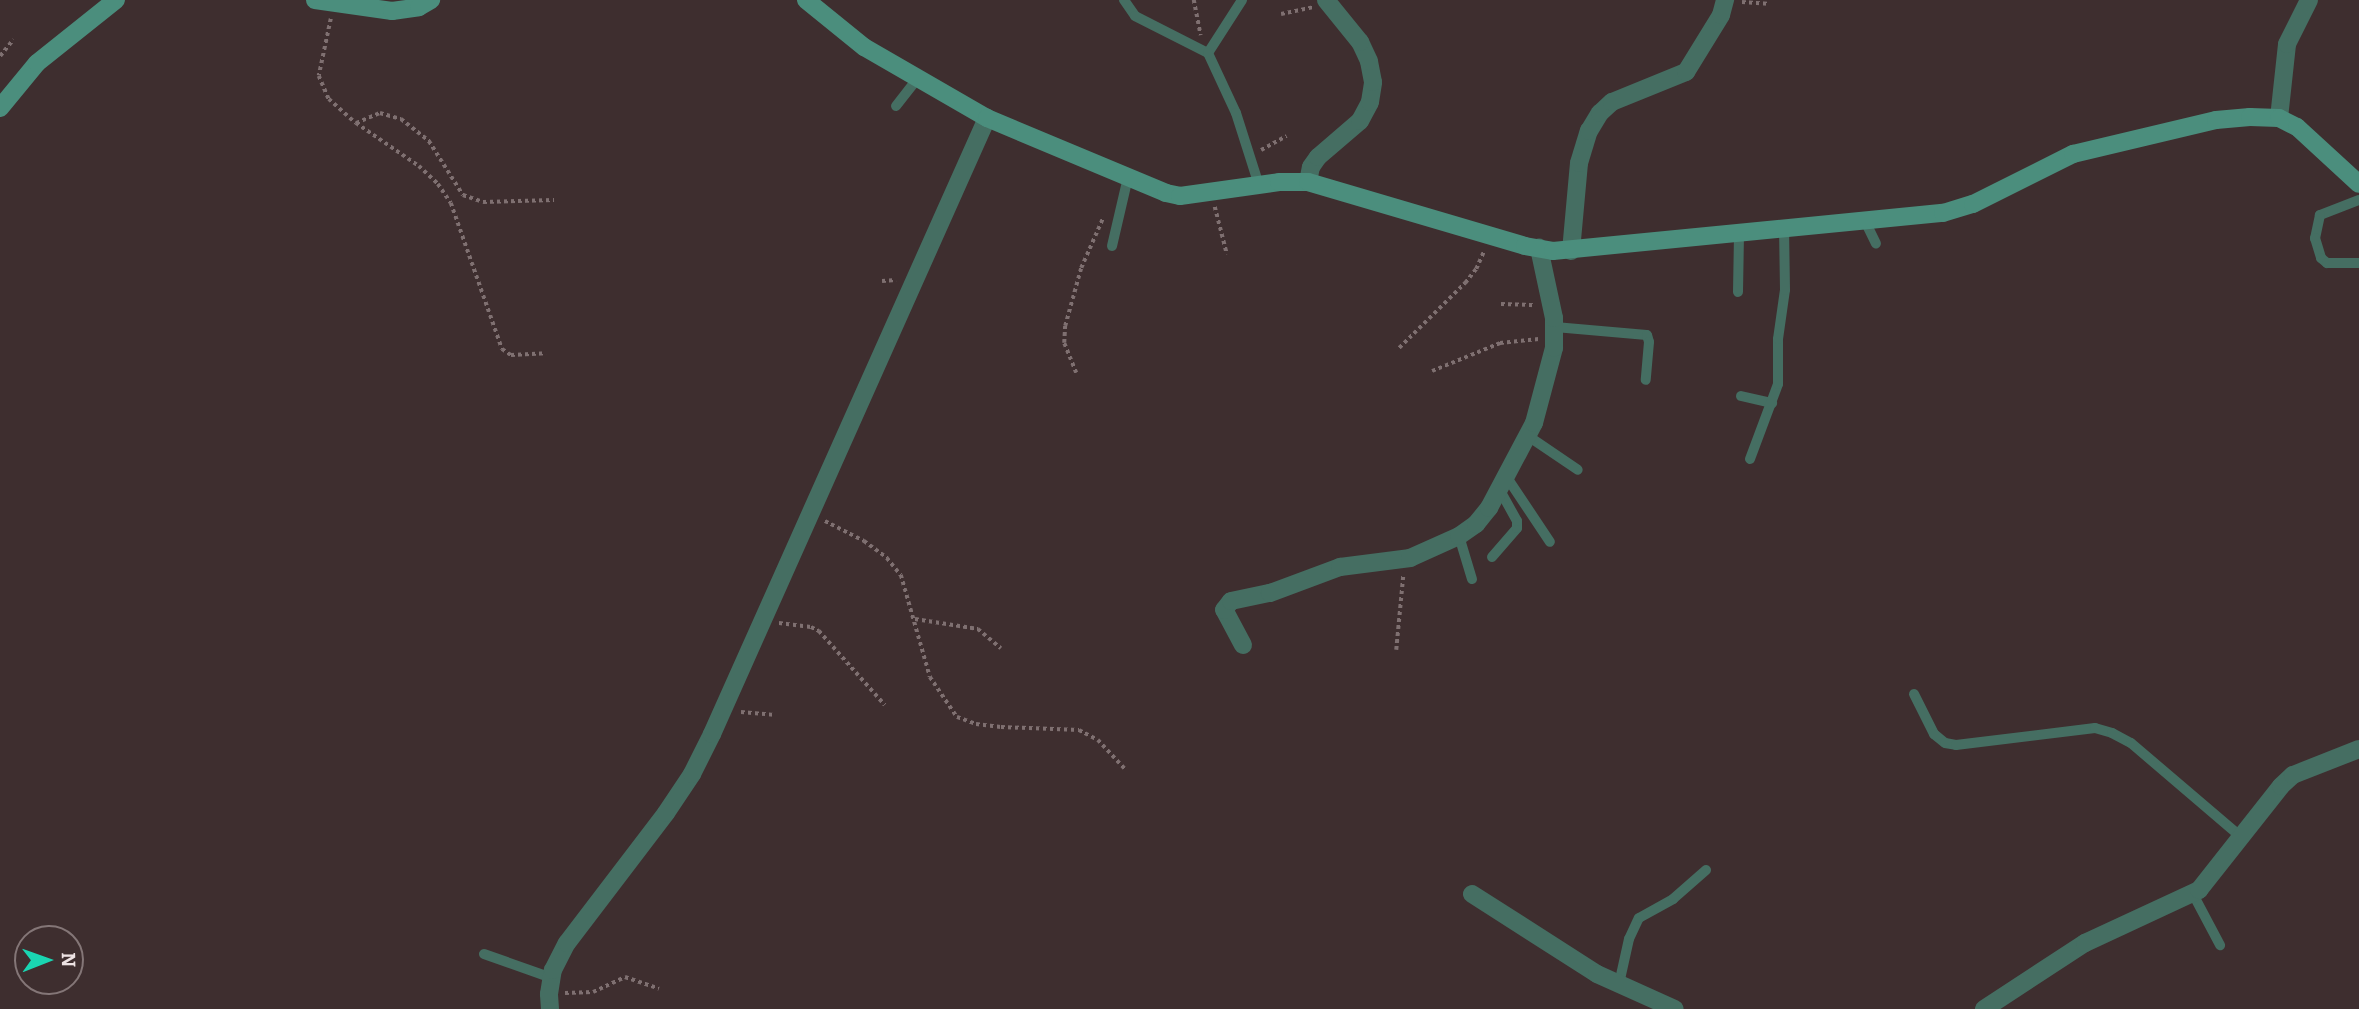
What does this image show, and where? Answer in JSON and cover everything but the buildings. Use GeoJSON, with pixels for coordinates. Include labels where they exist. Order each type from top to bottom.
{"type":"FeatureCollection","features":[{"type":"Feature","properties":{"kind":"main road"},"geometry":{"type":"LineString","coordinates":[[0,108],[37,63],[116,0]]}},
{"type":"Feature","properties":{"kind":"main road"},"geometry":{"type":"LineString","coordinates":[[315,0],[392,11],[419,7],[431,0]]}},
{"type":"Feature","properties":{"kind":"main road"},"geometry":{"type":"LineString","coordinates":[[806,0],[864,47],[987,118],[1180,196],[1259,185],[1308,182],[1539,248],[1571,251],[1943,213],[1973,204],[2073,154],[2216,120],[2279,118],[2297,127],[2359,184]]}},
{"type":"Feature","properties":{"kind":"street"},"geometry":{"type":"LineString","coordinates":[[1571,251],[1579,163],[1589,131],[1600,113],[1612,102],[1686,72],[1721,15],[1725,0]]}},
{"type":"Feature","properties":{"kind":"street"},"geometry":{"type":"LineString","coordinates":[[2279,118],[2287,44],[2309,0]]}},
{"type":"Feature","properties":{"kind":"street"},"geometry":{"type":"LineString","coordinates":[[1308,182],[1311,167],[1318,157],[1360,121],[1370,102],[1373,82],[1369,61],[1360,43],[1327,2]]}},
{"type":"Feature","properties":{"kind":"street"},"geometry":{"type":"LineString","coordinates":[[550,994],[567,943],[692,774],[987,118]]}},
{"type":"Feature","properties":{"kind":"street"},"geometry":{"type":"LineString","coordinates":[[1243,645],[1224,610],[1231,601],[1270,593],[1340,567],[1404,560],[1459,536],[1476,524],[1503,483],[1528,436],[1555,332],[1539,248]]}},
{"type":"Feature","properties":{"kind":"street"},"geometry":{"type":"LineString","coordinates":[[1984,1009],[2078,946],[2193,894],[2210,878],[2281,786],[2293,775],[2359,750]]}},
{"type":"Feature","properties":{"kind":"street"},"geometry":{"type":"LineString","coordinates":[[1472,894],[1597,974],[1675,1009]]}},
{"type":"Feature","properties":{"kind":"lane"},"geometry":{"type":"LineString","coordinates":[[1124,0],[1135,16],[1204,51],[1222,79],[1252,155],[1259,185]]}},
{"type":"Feature","properties":{"kind":"lane"},"geometry":{"type":"LineString","coordinates":[[1204,51],[1242,0]]}},
{"type":"Feature","properties":{"kind":"lane"},"geometry":{"type":"LineString","coordinates":[[895,106],[918,78]]}},
{"type":"Feature","properties":{"kind":"lane"},"geometry":{"type":"LineString","coordinates":[[1112,246],[1128,177]]}},
{"type":"Feature","properties":{"kind":"lane"},"geometry":{"type":"LineString","coordinates":[[2359,200],[2320,215],[2315,238],[2321,258],[2327,263],[2359,263]]}},
{"type":"Feature","properties":{"kind":"lane"},"geometry":{"type":"LineString","coordinates":[[1865,221],[1875,244]]}},
{"type":"Feature","properties":{"kind":"lane"},"geometry":{"type":"LineString","coordinates":[[1750,459],[1778,384],[1778,339],[1785,290],[1784,229]]}},
{"type":"Feature","properties":{"kind":"lane"},"geometry":{"type":"LineString","coordinates":[[1738,234],[1738,292]]}},
{"type":"Feature","properties":{"kind":"lane"},"geometry":{"type":"LineString","coordinates":[[1555,332],[1647,335],[1649,342],[1646,380]]}},
{"type":"Feature","properties":{"kind":"lane"},"geometry":{"type":"LineString","coordinates":[[1741,396],[1772,403]]}},
{"type":"Feature","properties":{"kind":"lane"},"geometry":{"type":"LineString","coordinates":[[1528,436],[1578,470]]}},
{"type":"Feature","properties":{"kind":"lane"},"geometry":{"type":"LineString","coordinates":[[1503,483],[1550,542]]}},
{"type":"Feature","properties":{"kind":"lane"},"geometry":{"type":"LineString","coordinates":[[1492,558],[1517,528],[1503,483]]}},
{"type":"Feature","properties":{"kind":"lane"},"geometry":{"type":"LineString","coordinates":[[1459,536],[1472,579]]}},
{"type":"Feature","properties":{"kind":"lane"},"geometry":{"type":"LineString","coordinates":[[1914,694],[1934,734],[1945,743],[1956,745],[2095,729],[2112,733],[2131,743],[2241,837]]}},
{"type":"Feature","properties":{"kind":"lane"},"geometry":{"type":"LineString","coordinates":[[1619,984],[1634,925],[1643,914],[1673,899],[1706,870]]}},
{"type":"Feature","properties":{"kind":"lane"},"geometry":{"type":"LineString","coordinates":[[2193,894],[2220,944]]}},
{"type":"Feature","properties":{"kind":"lane"},"geometry":{"type":"LineString","coordinates":[[484,954],[550,994]]}},
{"type":"Feature","properties":{"kind":"path"},"geometry":{"type":"LineString","coordinates":[[1194,0],[1204,51]]}},
{"type":"Feature","properties":{"kind":"path"},"geometry":{"type":"LineString","coordinates":[[1725,0],[1768,4]]}},
{"type":"Feature","properties":{"kind":"path"},"geometry":{"type":"LineString","coordinates":[[1281,14],[1327,2]]}},
{"type":"Feature","properties":{"kind":"path"},"geometry":{"type":"LineString","coordinates":[[335,4],[324,43],[320,76],[329,99],[356,123],[419,166],[438,184],[451,203],[502,349],[511,355],[546,353]]}},
{"type":"Feature","properties":{"kind":"path"},"geometry":{"type":"LineString","coordinates":[[0,56],[13,40]]}},
{"type":"Feature","properties":{"kind":"path"},"geometry":{"type":"LineString","coordinates":[[356,123],[380,113],[401,120],[429,141],[463,195],[483,202],[554,200]]}},
{"type":"Feature","properties":{"kind":"path"},"geometry":{"type":"LineString","coordinates":[[1252,155],[1286,136]]}},
{"type":"Feature","properties":{"kind":"path"},"geometry":{"type":"LineString","coordinates":[[1211,192],[1227,254]]}},
{"type":"Feature","properties":{"kind":"path"},"geometry":{"type":"LineString","coordinates":[[1076,373],[1064,343],[1065,326],[1081,268],[1106,212]]}},
{"type":"Feature","properties":{"kind":"path"},"geometry":{"type":"LineString","coordinates":[[1399,348],[1465,283],[1476,269],[1490,236]]}},
{"type":"Feature","properties":{"kind":"path"},"geometry":{"type":"LineString","coordinates":[[1501,304],[1551,305]]}},
{"type":"Feature","properties":{"kind":"path"},"geometry":{"type":"LineString","coordinates":[[1432,371],[1500,343],[1555,332]]}},
{"type":"Feature","properties":{"kind":"path"},"geometry":{"type":"LineString","coordinates":[[810,514],[864,541],[887,558],[901,575],[930,677],[957,717],[976,724],[1001,727],[1080,730],[1098,740],[1125,768]]}},
{"type":"Feature","properties":{"kind":"path"},"geometry":{"type":"LineString","coordinates":[[1396,650],[1404,560]]}},
{"type":"Feature","properties":{"kind":"path"},"geometry":{"type":"LineString","coordinates":[[915,619],[978,629],[1001,648]]}},
{"type":"Feature","properties":{"kind":"path"},"geometry":{"type":"LineString","coordinates":[[763,620],[811,627],[819,631],[885,705]]}},
{"type":"Feature","properties":{"kind":"path"},"geometry":{"type":"LineString","coordinates":[[723,710],[774,715]]}},
{"type":"Feature","properties":{"kind":"path"},"geometry":{"type":"LineString","coordinates":[[550,994],[593,992],[625,977],[659,989]]}}]}
